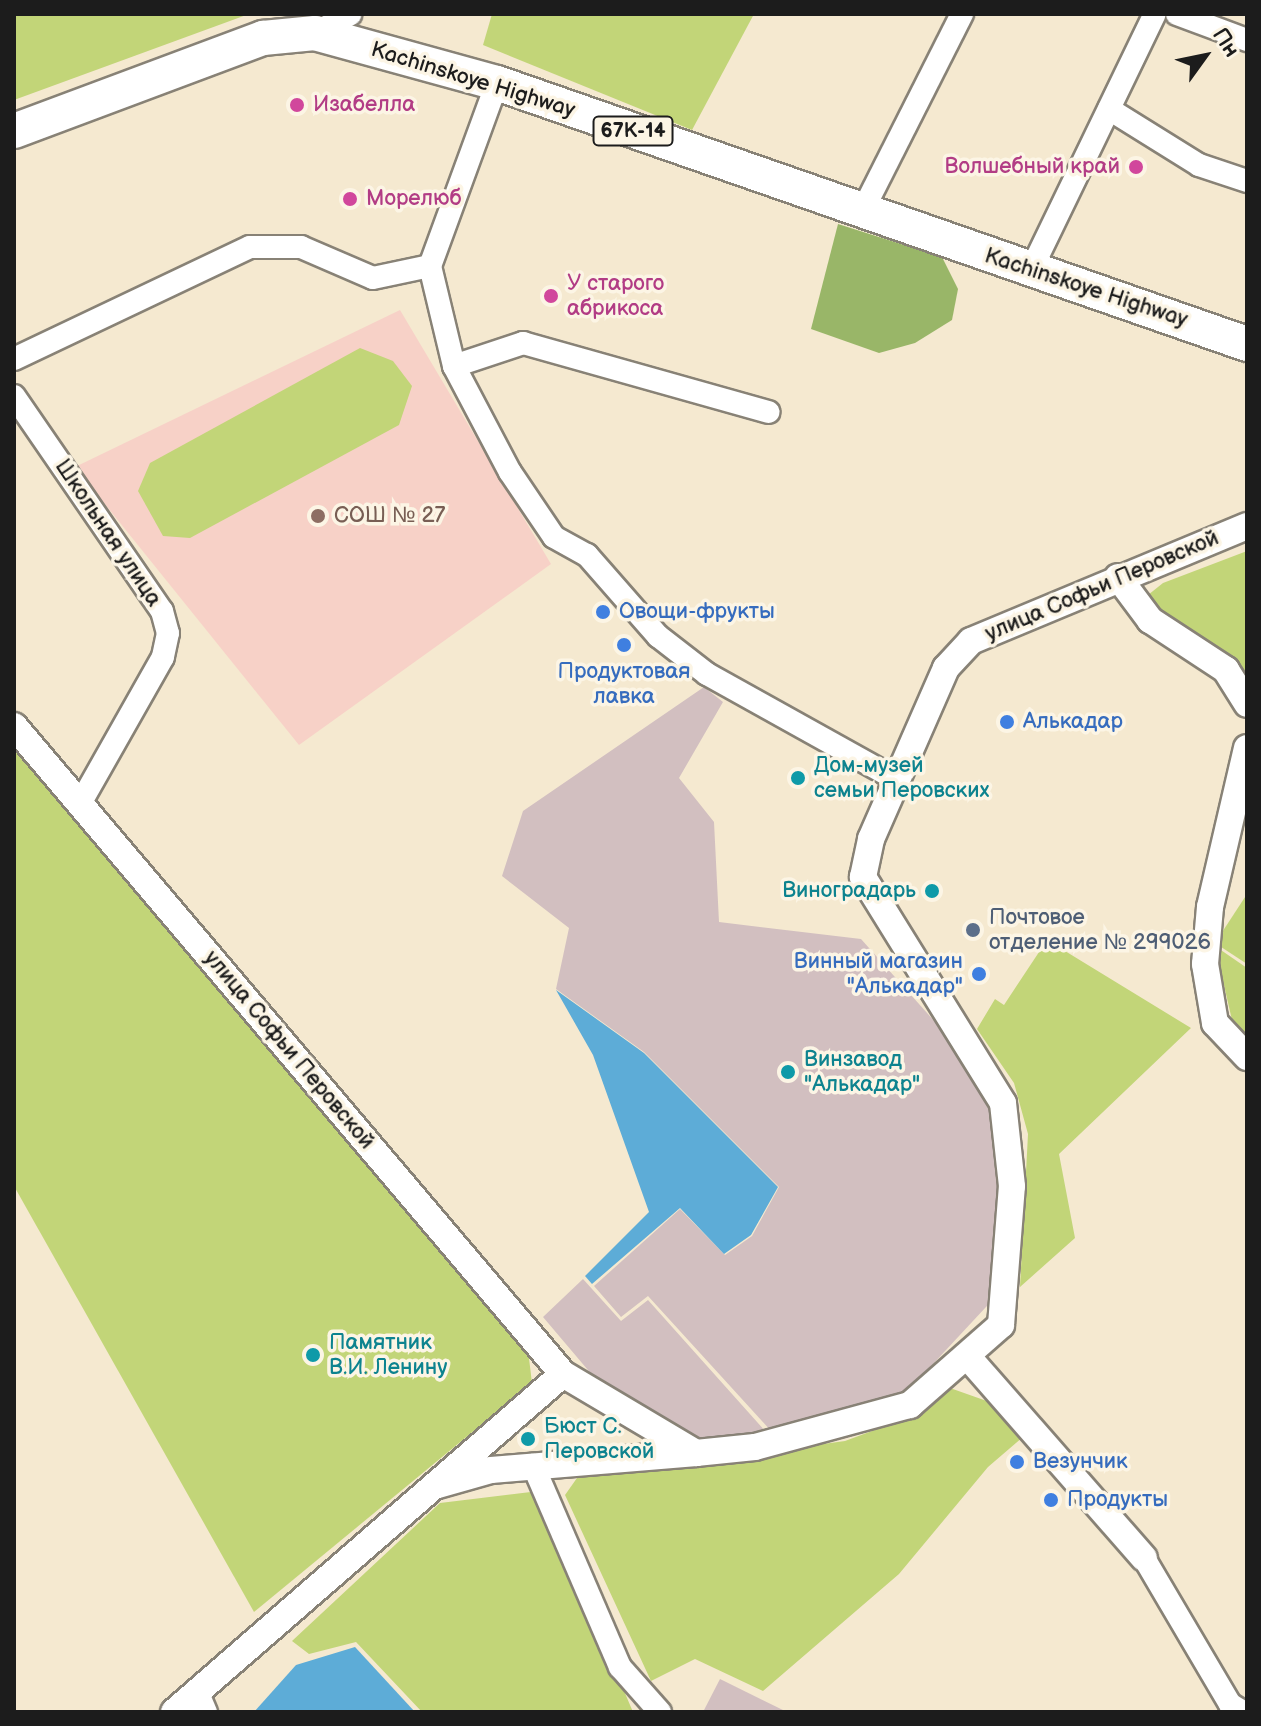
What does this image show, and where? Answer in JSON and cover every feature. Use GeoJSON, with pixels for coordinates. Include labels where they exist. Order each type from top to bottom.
{"type":"FeatureCollection","features":[{"type":"Feature","properties":{"kind":"main road","name":"Kachinskoye Highway"},"geometry":{"type":"LineString","coordinates":[[14,131],[263,38],[315,33],[497,83],[1247,344]]}},
{"type":"Feature","properties":{"kind":"street"},"geometry":{"type":"LineString","coordinates":[[315,33],[350,14]]}},
{"type":"Feature","properties":{"kind":"street"},"geometry":{"type":"LineString","coordinates":[[862,212],[962,14]]}},
{"type":"Feature","properties":{"kind":"street"},"geometry":{"type":"LineString","coordinates":[[1177,14],[1247,40]]}},
{"type":"Feature","properties":{"kind":"street"},"geometry":{"type":"LineString","coordinates":[[1031,270],[1152,15]]}},
{"type":"Feature","properties":{"kind":"street"},"geometry":{"type":"LineString","coordinates":[[497,83],[430,266],[454,366],[537,514],[554,537],[587,555],[658,636],[707,674],[896,779]]}},
{"type":"Feature","properties":{"kind":"street"},"geometry":{"type":"LineString","coordinates":[[1109,109],[1199,165],[1247,181]]}},
{"type":"Feature","properties":{"kind":"street"},"geometry":{"type":"LineString","coordinates":[[14,359],[250,247],[301,247],[373,278],[430,266]]}},
{"type":"Feature","properties":{"kind":"street"},"geometry":{"type":"LineString","coordinates":[[454,366],[523,343],[769,412]]}},
{"type":"Feature","properties":{"kind":"street","name":"Школьная улица"},"geometry":{"type":"LineString","coordinates":[[14,396],[162,611],[168,633],[163,657],[80,804]]}},
{"type":"Feature","properties":{"kind":"street","name":"улица Софьи Перовской"},"geometry":{"type":"LineString","coordinates":[[14,726],[563,1374],[696,1453],[786,1441],[910,1405],[1001,1325],[1010,1261],[1009,1134],[1003,1103],[979,1057],[863,877],[896,779],[946,668],[971,641],[1118,577],[1247,526]]}},
{"type":"Feature","properties":{"kind":"street"},"geometry":{"type":"LineString","coordinates":[[1118,577],[1150,620],[1226,670],[1247,704]]}},
{"type":"Feature","properties":{"kind":"street"},"geometry":{"type":"LineString","coordinates":[[1247,748],[1210,907],[1205,964],[1215,1023],[1247,1057]]}},
{"type":"Feature","properties":{"kind":"street"},"geometry":{"type":"LineString","coordinates":[[968,1357],[1144,1558],[1230,1704],[1243,1712]]}},
{"type":"Feature","properties":{"kind":"street"},"geometry":{"type":"LineString","coordinates":[[174,1712],[201,1701],[424,1490],[563,1374]]}},
{"type":"Feature","properties":{"kind":"street"},"geometry":{"type":"LineString","coordinates":[[424,1490],[533,1465],[696,1453]]}},
{"type":"Feature","properties":{"kind":"street"},"geometry":{"type":"LineString","coordinates":[[533,1465],[620,1667],[660,1712]]}},
{"type":"Feature","properties":{"kind":"shaded area","name":"СОШ № 27"},"geometry":{"type":"Polygon","coordinates":[[[400,310],[551,564],[299,745],[75,467],[400,310]]]}},
{"type":"Feature","properties":{"kind":"shaded area","name":"Винзавод \"Алькадар\""},"geometry":{"type":"Polygon","coordinates":[[[704,687],[723,702],[679,778],[714,822],[719,922],[861,939],[994,1088],[1003,1203],[999,1293],[906,1393],[772,1432],[648,1296],[621,1317],[594,1286],[680,1209],[725,1255],[752,1236],[779,1187],[644,1052],[556,989],[569,928],[502,876],[523,811],[704,687]]]}},
{"type":"Feature","properties":{"kind":"shaded area"},"geometry":{"type":"Polygon","coordinates":[[[583,1279],[621,1321],[648,1300],[767,1433],[699,1440],[593,1376],[543,1317],[583,1279]]]}},
{"type":"Feature","properties":{"kind":"shaded area"},"geometry":{"type":"Polygon","coordinates":[[[720,1679],[787,1712],[703,1712],[720,1679]]]}},
{"type":"Feature","properties":{"kind":"green space"},"geometry":{"type":"Polygon","coordinates":[[[14,14],[249,14],[14,100],[14,14]]]}},
{"type":"Feature","properties":{"kind":"green space"},"geometry":{"type":"Polygon","coordinates":[[[492,14],[754,14],[692,130],[483,45],[492,14]]]}},
{"type":"Feature","properties":{"kind":"green space"},"geometry":{"type":"Polygon","coordinates":[[[838,224],[942,257],[958,289],[952,320],[915,343],[879,353],[811,329],[838,224]]]}},
{"type":"Feature","properties":{"kind":"green space"},"geometry":{"type":"Polygon","coordinates":[[[360,348],[393,361],[412,386],[399,425],[190,538],[163,536],[138,491],[150,463],[360,348]]]}},
{"type":"Feature","properties":{"kind":"green space"},"geometry":{"type":"Polygon","coordinates":[[[1247,551],[1247,685],[1143,599],[1163,583],[1247,551]]]}},
{"type":"Feature","properties":{"kind":"green space"},"geometry":{"type":"Polygon","coordinates":[[[14,750],[528,1350],[532,1383],[254,1612],[14,1186],[14,750]]]}},
{"type":"Feature","properties":{"kind":"green space"},"geometry":{"type":"Polygon","coordinates":[[[1247,894],[1247,964],[1215,943],[1247,894]]]}},
{"type":"Feature","properties":{"kind":"green space"},"geometry":{"type":"Polygon","coordinates":[[[1047,940],[1191,1028],[1059,1154],[1075,1238],[1020,1287],[1028,1134],[1014,1083],[977,1029],[995,999],[1004,1005],[1047,940]]]}},
{"type":"Feature","properties":{"kind":"green space"},"geometry":{"type":"Polygon","coordinates":[[[1215,946],[1247,968],[1247,1043],[1232,1020],[1215,946]]]}},
{"type":"Feature","properties":{"kind":"green space"},"geometry":{"type":"Polygon","coordinates":[[[950,1388],[998,1405],[1024,1436],[988,1467],[899,1574],[763,1691],[695,1659],[651,1681],[565,1495],[577,1478],[845,1441],[918,1414],[950,1388]]]}},
{"type":"Feature","properties":{"kind":"green space"},"geometry":{"type":"Polygon","coordinates":[[[539,1491],[633,1712],[422,1712],[356,1642],[309,1654],[292,1641],[440,1503],[539,1491]]]}},
{"type":"Feature","properties":{"kind":"water"},"geometry":{"type":"Polygon","coordinates":[[[556,990],[644,1053],[778,1187],[751,1235],[724,1254],[680,1208],[592,1284],[585,1276],[649,1212],[593,1055],[556,990]]]}},
{"type":"Feature","properties":{"kind":"water"},"geometry":{"type":"Polygon","coordinates":[[[355,1647],[415,1712],[254,1712],[296,1665],[355,1647]]]}},
{"type":"Feature","properties":{"kind":"place","name":"Изабелла"},"geometry":{"type":"Point","coordinates":[297,105]}},
{"type":"Feature","properties":{"kind":"place","name":"Волшебный край"},"geometry":{"type":"Point","coordinates":[1136,167]}},
{"type":"Feature","properties":{"kind":"place","name":"Морелюб"},"geometry":{"type":"Point","coordinates":[350,199]}},
{"type":"Feature","properties":{"kind":"place","name":"У старого абрикоса"},"geometry":{"type":"Point","coordinates":[551,296]}},
{"type":"Feature","properties":{"kind":"place","name":"СОШ № 27"},"geometry":{"type":"Point","coordinates":[318,516]}},
{"type":"Feature","properties":{"kind":"place","name":"Овощи-фрукты"},"geometry":{"type":"Point","coordinates":[603,612]}},
{"type":"Feature","properties":{"kind":"place","name":"Продуктовая лавка"},"geometry":{"type":"Point","coordinates":[624,645]}},
{"type":"Feature","properties":{"kind":"place","name":"Алькадар"},"geometry":{"type":"Point","coordinates":[1007,722]}},
{"type":"Feature","properties":{"kind":"place","name":"Дом-музей семьи Перовских"},"geometry":{"type":"Point","coordinates":[798,778]}},
{"type":"Feature","properties":{"kind":"place","name":"Виноградарь"},"geometry":{"type":"Point","coordinates":[932,891]}},
{"type":"Feature","properties":{"kind":"place","name":"Почтовое отделение № 299026"},"geometry":{"type":"Point","coordinates":[973,930]}},
{"type":"Feature","properties":{"kind":"place","name":"Винный магазин \"Алькадар\""},"geometry":{"type":"Point","coordinates":[979,974]}},
{"type":"Feature","properties":{"kind":"place","name":"Винзавод \"Алькадар\""},"geometry":{"type":"Point","coordinates":[788,1072]}},
{"type":"Feature","properties":{"kind":"place","name":"Памятник В.И. Ленину"},"geometry":{"type":"Point","coordinates":[313,1355]}},
{"type":"Feature","properties":{"kind":"place","name":"Бюст С. Перовской"},"geometry":{"type":"Point","coordinates":[528,1439]}},
{"type":"Feature","properties":{"kind":"place","name":"Везунчик"},"geometry":{"type":"Point","coordinates":[1017,1462]}},
{"type":"Feature","properties":{"kind":"place","name":"Продукты"},"geometry":{"type":"Point","coordinates":[1051,1500]}}]}
